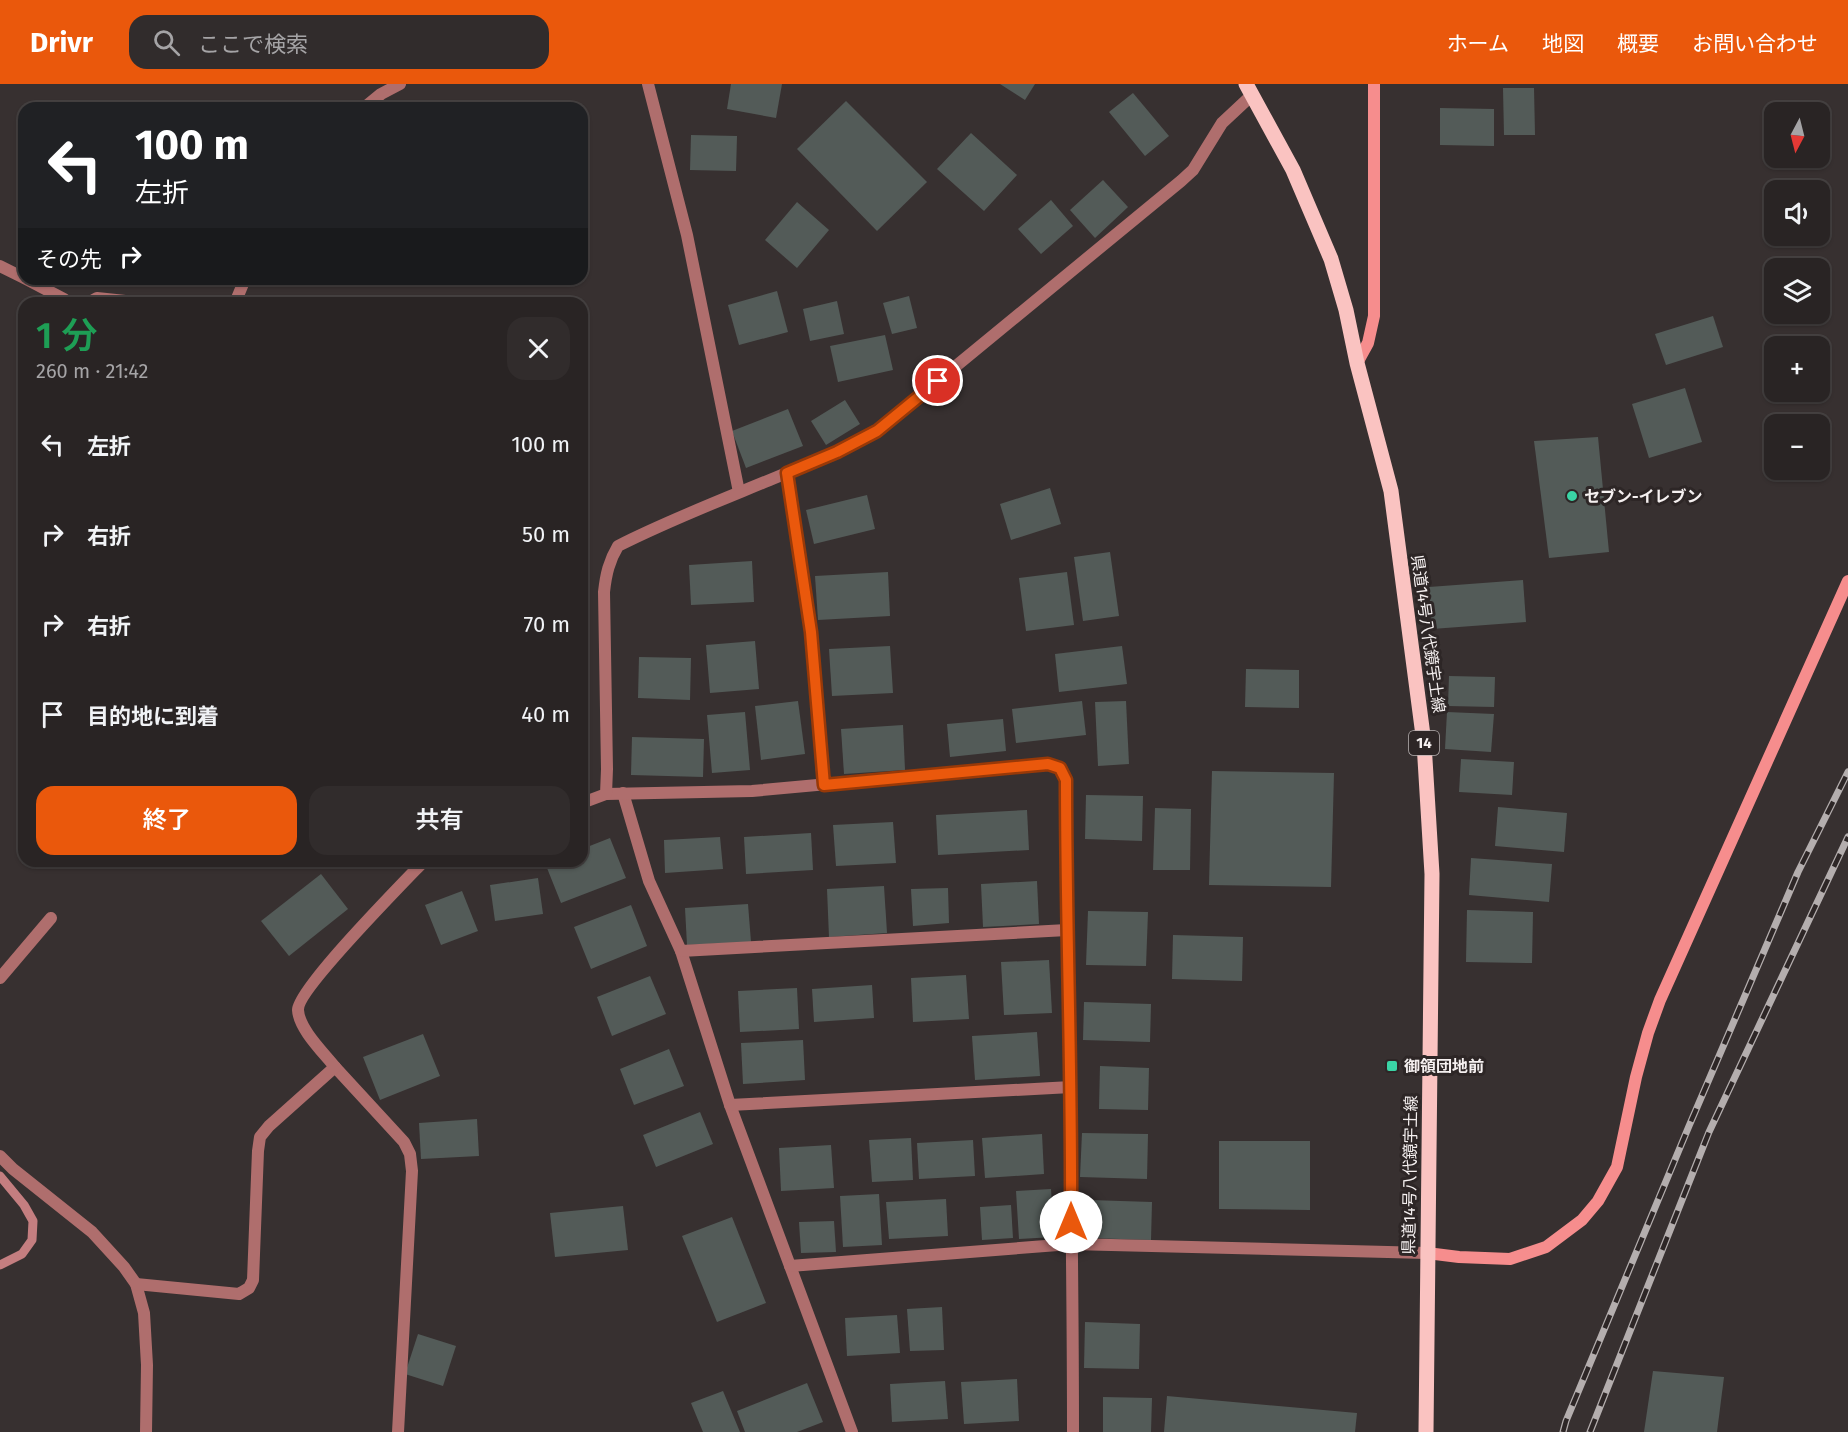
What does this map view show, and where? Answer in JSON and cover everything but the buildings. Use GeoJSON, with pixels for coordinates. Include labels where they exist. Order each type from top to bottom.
{"type":"FeatureCollection","features":[{"type":"Feature","properties":{"kind":"main road","name":"県道14号八代鏡宇土線"},"geometry":{"type":"LineString","coordinates":[[1249,89],[1293,170],[1331,259],[1391,491],[1424,743],[1432,874],[1426,1432]]}},
{"type":"Feature","properties":{"kind":"street"},"geometry":{"type":"LineString","coordinates":[[371,102],[400,84]]}},
{"type":"Feature","properties":{"kind":"street"},"geometry":{"type":"LineString","coordinates":[[648,84],[687,235],[739,492]]}},
{"type":"Feature","properties":{"kind":"street"},"geometry":{"type":"LineString","coordinates":[[1357,363],[1368,343],[1374,316],[1374,84]]}},
{"type":"Feature","properties":{"kind":"street"},"geometry":{"type":"LineString","coordinates":[[606,794],[608,769],[604,591],[610,558],[618,546],[739,492],[832,455],[877,431],[1181,182],[1193,170],[1222,123],[1249,89]]}},
{"type":"Feature","properties":{"kind":"street"},"geometry":{"type":"LineString","coordinates":[[0,266],[18,275]]}},
{"type":"Feature","properties":{"kind":"street"},"geometry":{"type":"LineString","coordinates":[[37,285],[60,297]]}},
{"type":"Feature","properties":{"kind":"street"},"geometry":{"type":"LineString","coordinates":[[787,473],[811,632],[824,785]]}},
{"type":"Feature","properties":{"kind":"street"},"geometry":{"type":"LineString","coordinates":[[790,1266],[1071,1244],[1427,1253],[1510,1259],[1546,1247],[1582,1220],[1598,1201],[1617,1167],[1642,1055],[1660,1000],[1848,581]]}},
{"type":"Feature","properties":{"kind":"street"},"geometry":{"type":"LineString","coordinates":[[588,801],[606,794],[753,791],[1048,764],[1060,768],[1066,780],[1073,1432]]}},
{"type":"Feature","properties":{"kind":"street"},"geometry":{"type":"LineString","coordinates":[[623,793],[649,881],[681,951],[730,1105],[852,1432]]}},
{"type":"Feature","properties":{"kind":"street"},"geometry":{"type":"LineString","coordinates":[[398,1432],[412,1171],[410,1154],[404,1142],[335,1067],[300,1023],[297,1008],[304,994],[345,945],[418,867]]}},
{"type":"Feature","properties":{"kind":"street"},"geometry":{"type":"LineString","coordinates":[[0,978],[51,918]]}},
{"type":"Feature","properties":{"kind":"street"},"geometry":{"type":"LineString","coordinates":[[681,951],[1067,930]]}},
{"type":"Feature","properties":{"kind":"street"},"geometry":{"type":"LineString","coordinates":[[136,1284],[239,1294],[249,1288],[253,1280],[260,1137],[269,1126],[335,1067]]}},
{"type":"Feature","properties":{"kind":"street"},"geometry":{"type":"LineString","coordinates":[[730,1105],[1071,1087]]}},
{"type":"Feature","properties":{"kind":"street"},"geometry":{"type":"LineString","coordinates":[[0,1156],[92,1232],[136,1284],[144,1313],[147,1365],[146,1432]]}},
{"type":"Feature","properties":{"kind":"waterway"},"geometry":{"type":"LineString","coordinates":[[0,1176],[24,1205],[33,1221],[32,1240],[22,1254],[0,1265]]}},
{"type":"Feature","properties":{"kind":"railway"},"geometry":{"type":"LineString","coordinates":[[1563,1432],[1689,1126],[1798,872],[1848,772]]}},
{"type":"Feature","properties":{"kind":"railway"},"geometry":{"type":"LineString","coordinates":[[1590,1432],[1709,1132],[1848,837]]}},
{"type":"Feature","properties":{"kind":"place","name":"セブン-イレブン"},"geometry":{"type":"Point","coordinates":[1572,496]}},
{"type":"Feature","properties":{"kind":"place","name":"御領団地前"},"geometry":{"type":"Point","coordinates":[1392,1066]}},
{"type":"Feature","properties":{"kind":"route"},"geometry":{"type":"LineString","coordinates":[[938,381],[877,431],[851,446],[787,473],[811,632],[824,785],[1048,764],[1060,768],[1066,780],[1071,1222]]}}]}
